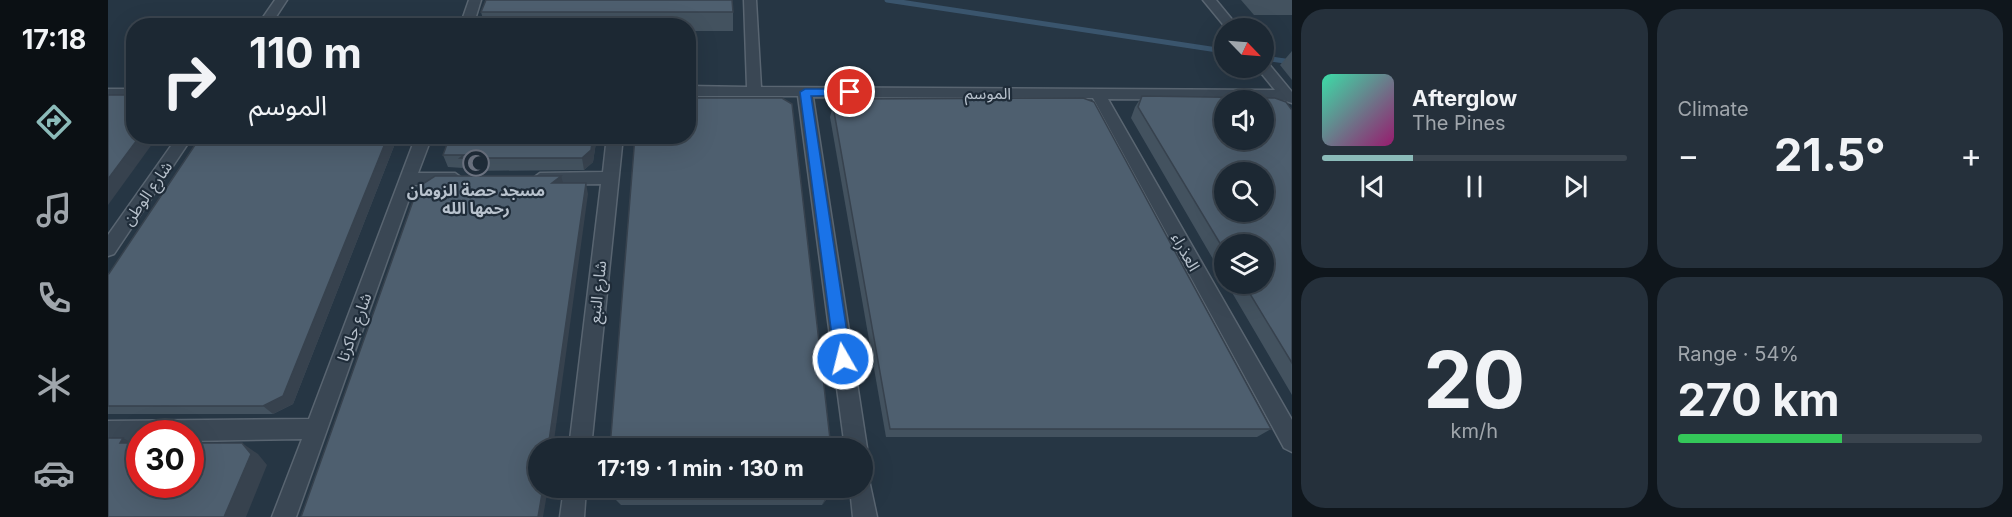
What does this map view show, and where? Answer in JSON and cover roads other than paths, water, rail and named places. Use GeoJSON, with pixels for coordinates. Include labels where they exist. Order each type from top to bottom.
{"type":"FeatureCollection","features":[{"type":"Feature","properties":{"kind":"street"},"geometry":{"type":"LineString","coordinates":[[269,18],[281,0]]}},
{"type":"Feature","properties":{"kind":"street"},"geometry":{"type":"LineString","coordinates":[[469,18],[475,0]]}},
{"type":"Feature","properties":{"kind":"street"},"geometry":{"type":"LineString","coordinates":[[750,0],[754,92]]}},
{"type":"Feature","properties":{"kind":"street"},"geometry":{"type":"LineString","coordinates":[[1209,0],[1224,18]]}},
{"type":"Feature","properties":{"kind":"street"},"geometry":{"type":"LineString","coordinates":[[1273,78],[1289,98]]}},
{"type":"Feature","properties":{"kind":"street","name":"الموسم"},"geometry":{"type":"LineString","coordinates":[[696,92],[1098,94],[1289,98]]}},
{"type":"Feature","properties":{"kind":"street"},"geometry":{"type":"LineString","coordinates":[[805,92],[855,438]]}},
{"type":"Feature","properties":{"kind":"street"},"geometry":{"type":"LineString","coordinates":[[108,94],[126,94]]}},
{"type":"Feature","properties":{"kind":"street","name":"العذراء"},"geometry":{"type":"LineString","coordinates":[[1098,94],[1292,441]]}},
{"type":"Feature","properties":{"kind":"street","name":"شارع الوطن"},"geometry":{"type":"LineString","coordinates":[[108,249],[180,144]]}},
{"type":"Feature","properties":{"kind":"street","name":"شارع جاكرتا"},"geometry":{"type":"LineString","coordinates":[[284,517],[421,144]]}},
{"type":"Feature","properties":{"kind":"street","name":"شارع النبع"},"geometry":{"type":"LineString","coordinates":[[581,438],[614,144]]}},
{"type":"Feature","properties":{"kind":"street"},"geometry":{"type":"LineString","coordinates":[[527,179],[610,178]]}},
{"type":"Feature","properties":{"kind":"street"},"geometry":{"type":"LineString","coordinates":[[409,179],[468,179]]}},
{"type":"Feature","properties":{"kind":"street"},"geometry":{"type":"LineString","coordinates":[[108,431],[316,429]]}},
{"type":"Feature","properties":{"kind":"street"},"geometry":{"type":"LineString","coordinates":[[572,517],[574,498]]}},
{"type":"Feature","properties":{"kind":"street"},"geometry":{"type":"LineString","coordinates":[[862,498],[865,517]]}},
{"type":"Feature","properties":{"kind":"waterway"},"geometry":{"type":"LineString","coordinates":[[887,0],[1214,49]]}},
{"type":"Feature","properties":{"kind":"waterway"},"geometry":{"type":"LineString","coordinates":[[1274,59],[1292,62]]}},
{"type":"Feature","properties":{"kind":"place","name":"مسجد حصة الزومان رحمها الله"},"geometry":{"type":"Point","coordinates":[476,163]}}]}
